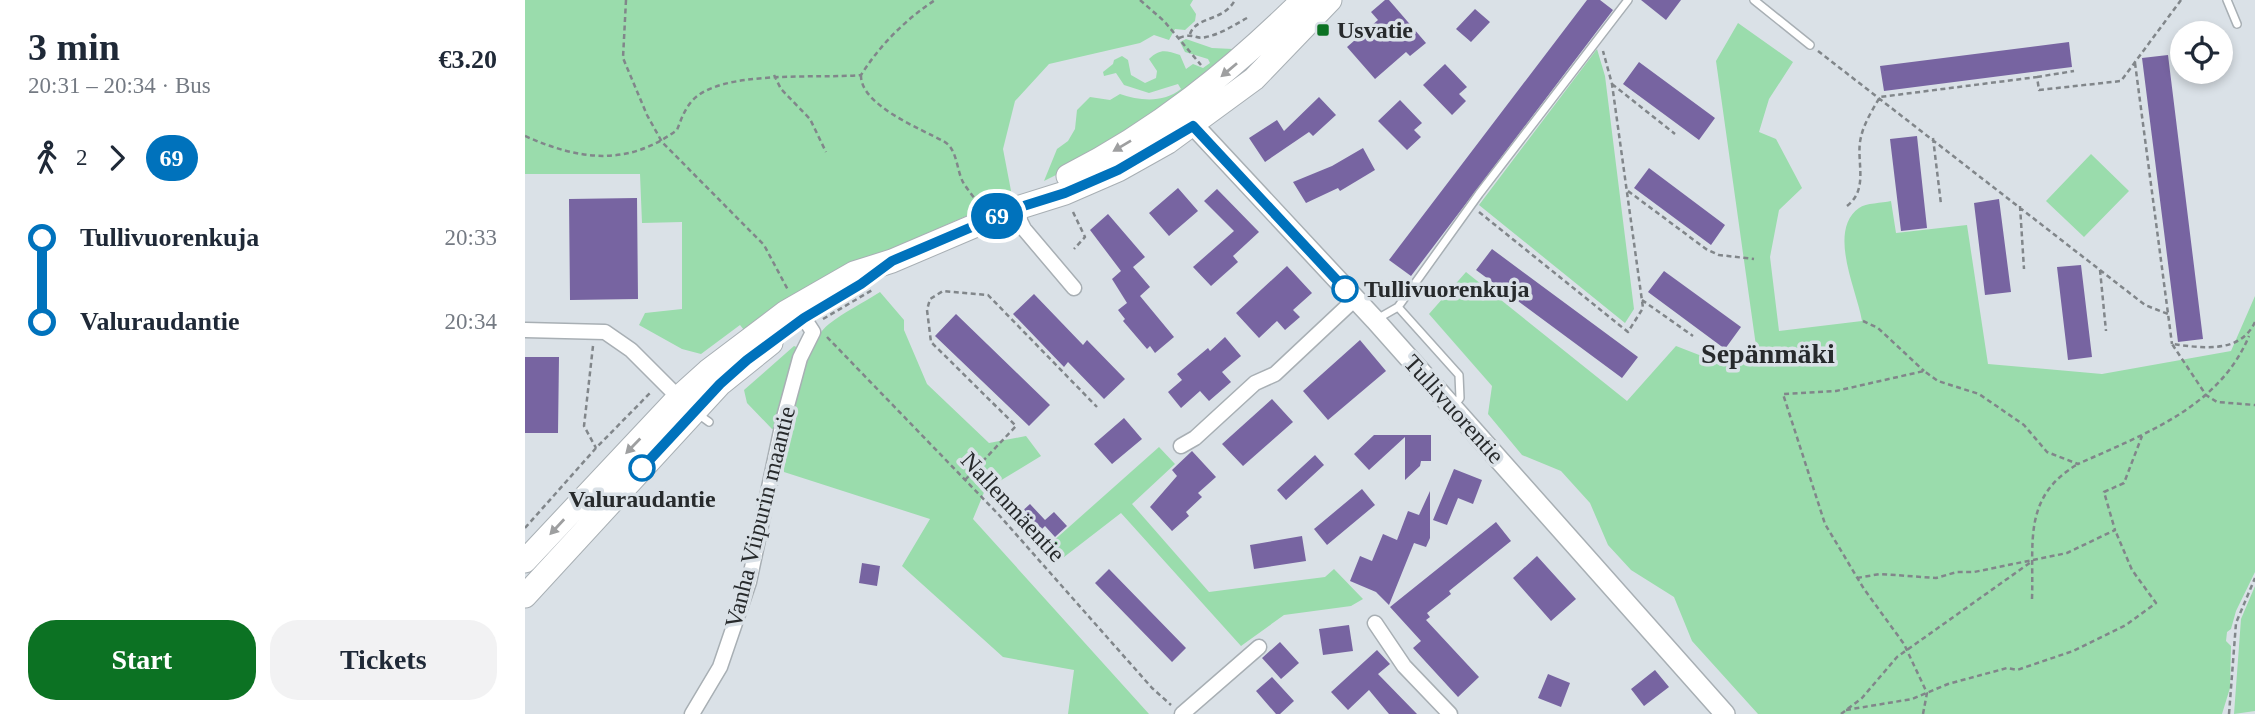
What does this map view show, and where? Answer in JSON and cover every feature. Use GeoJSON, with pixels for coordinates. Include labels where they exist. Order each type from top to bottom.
{"type":"FeatureCollection","features":[{"type":"Feature","properties":{"kind":"main road"},"geometry":{"type":"LineString","coordinates":[[525,596],[694,411],[708,371],[786,312],[854,273],[892,261],[989,219],[1065,193],[1118,170],[1186,117],[1303,0]]}},
{"type":"Feature","properties":{"kind":"main road"},"geometry":{"type":"LineString","coordinates":[[1186,117],[1254,79],[1329,0]]}},
{"type":"Feature","properties":{"kind":"main road","name":"Tullivuorentie"},"geometry":{"type":"LineString","coordinates":[[1186,117],[1356,299],[1725,714]]}},
{"type":"Feature","properties":{"kind":"main road"},"geometry":{"type":"LineString","coordinates":[[525,561],[694,411],[747,360],[892,261]]}},
{"type":"Feature","properties":{"kind":"street"},"geometry":{"type":"LineString","coordinates":[[1014,209],[1030,237],[1074,288]]}},
{"type":"Feature","properties":{"kind":"street"},"geometry":{"type":"LineString","coordinates":[[1181,446],[1195,438],[1255,383],[1275,374],[1356,299]]}},
{"type":"Feature","properties":{"kind":"street","name":"Vanha Viipurin maantie"},"geometry":{"type":"LineString","coordinates":[[692,714],[720,667],[749,582],[800,358],[805,319]]}},
{"type":"Feature","properties":{"kind":"street"},"geometry":{"type":"LineString","coordinates":[[525,330],[605,332],[619,341],[694,411]]}},
{"type":"Feature","properties":{"kind":"street"},"geometry":{"type":"LineString","coordinates":[[1375,623],[1404,666],[1450,714]]}},
{"type":"Feature","properties":{"kind":"street"},"geometry":{"type":"LineString","coordinates":[[1177,710],[1259,647]]}},
{"type":"Feature","properties":{"kind":"lane"},"geometry":{"type":"LineString","coordinates":[[1374,320],[1398,307],[1471,205],[1629,0]]}},
{"type":"Feature","properties":{"kind":"lane"},"geometry":{"type":"LineString","coordinates":[[1754,0],[1810,45]]}},
{"type":"Feature","properties":{"kind":"lane"},"geometry":{"type":"LineString","coordinates":[[2227,0],[2237,23]]}},
{"type":"Feature","properties":{"kind":"lane"},"geometry":{"type":"LineString","coordinates":[[1398,307],[1459,375],[1460,398],[1452,408]]}},
{"type":"Feature","properties":{"kind":"path"},"geometry":{"type":"LineString","coordinates":[[626,0],[623,58],[661,142],[764,245],[805,319],[882,285]]}},
{"type":"Feature","properties":{"kind":"path"},"geometry":{"type":"LineString","coordinates":[[935,0],[873,53],[861,75],[865,90],[877,102],[919,131],[945,141],[952,149],[964,183],[989,219]]}},
{"type":"Feature","properties":{"kind":"path"},"geometry":{"type":"LineString","coordinates":[[1140,0],[1179,38],[1201,65]]}},
{"type":"Feature","properties":{"kind":"path"},"geometry":{"type":"LineString","coordinates":[[1190,34],[1191,29],[1203,20],[1224,15],[1235,0]]}},
{"type":"Feature","properties":{"kind":"path"},"geometry":{"type":"LineString","coordinates":[[2037,77],[2039,90],[2121,81],[2181,0]]}},
{"type":"Feature","properties":{"kind":"path"},"geometry":{"type":"LineString","coordinates":[[1179,38],[1190,34],[1205,38],[1247,18]]}},
{"type":"Feature","properties":{"kind":"path"},"geometry":{"type":"LineString","coordinates":[[1471,205],[1628,332],[1643,308],[1612,84],[1599,36]]}},
{"type":"Feature","properties":{"kind":"path"},"geometry":{"type":"LineString","coordinates":[[1810,45],[1933,138],[2144,305],[2168,314]]}},
{"type":"Feature","properties":{"kind":"path"},"geometry":{"type":"LineString","coordinates":[[2134,61],[2172,344],[2206,395],[2217,402],[2255,405]]}},
{"type":"Feature","properties":{"kind":"path"},"geometry":{"type":"LineString","coordinates":[[1880,97],[2074,71]]}},
{"type":"Feature","properties":{"kind":"path"},"geometry":{"type":"LineString","coordinates":[[774,75],[782,89],[810,119],[826,152]]}},
{"type":"Feature","properties":{"kind":"path"},"geometry":{"type":"LineString","coordinates":[[525,136],[581,155],[637,154],[677,130],[682,115],[693,99],[721,85],[774,75],[823,78],[861,75]]}},
{"type":"Feature","properties":{"kind":"path"},"geometry":{"type":"LineString","coordinates":[[1612,84],[1675,134]]}},
{"type":"Feature","properties":{"kind":"path"},"geometry":{"type":"LineString","coordinates":[[1847,206],[1854,201],[1861,178],[1861,136],[1880,97]]}},
{"type":"Feature","properties":{"kind":"path"},"geometry":{"type":"LineString","coordinates":[[1933,138],[1941,204]]}},
{"type":"Feature","properties":{"kind":"path"},"geometry":{"type":"LineString","coordinates":[[1628,190],[1706,249],[1719,255],[1754,259]]}},
{"type":"Feature","properties":{"kind":"path"},"geometry":{"type":"LineString","coordinates":[[1068,203],[1085,237],[1074,249]]}},
{"type":"Feature","properties":{"kind":"path"},"geometry":{"type":"LineString","coordinates":[[2020,206],[2024,269]]}},
{"type":"Feature","properties":{"kind":"path"},"geometry":{"type":"LineString","coordinates":[[2100,271],[2106,331]]}},
{"type":"Feature","properties":{"kind":"path"},"geometry":{"type":"LineString","coordinates":[[965,480],[1016,426],[931,342],[927,310],[930,299],[943,291],[988,295],[1097,407]]}},
{"type":"Feature","properties":{"kind":"path"},"geometry":{"type":"LineString","coordinates":[[1642,300],[1693,336]]}},
{"type":"Feature","properties":{"kind":"path","name":"Nallenmäentie"},"geometry":{"type":"LineString","coordinates":[[805,319],[836,343],[965,480],[1152,688],[1177,710]]}},
{"type":"Feature","properties":{"kind":"path"},"geometry":{"type":"LineString","coordinates":[[1863,321],[1878,328],[1938,382],[1979,394],[2024,425],[2047,452],[2078,464]]}},
{"type":"Feature","properties":{"kind":"path"},"geometry":{"type":"LineString","coordinates":[[2032,599],[2036,513],[2049,485],[2078,464],[2171,421],[2206,395],[2233,369],[2255,322]]}},
{"type":"Feature","properties":{"kind":"path"},"geometry":{"type":"LineString","coordinates":[[593,330],[585,426],[596,447]]}},
{"type":"Feature","properties":{"kind":"path"},"geometry":{"type":"LineString","coordinates":[[2172,344],[2230,346],[2249,336]]}},
{"type":"Feature","properties":{"kind":"path"},"geometry":{"type":"LineString","coordinates":[[1923,714],[1927,693],[1907,650],[1857,578],[1825,524],[1783,394],[1836,391],[1924,371]]}},
{"type":"Feature","properties":{"kind":"path"},"geometry":{"type":"LineString","coordinates":[[525,528],[596,447],[660,382]]}},
{"type":"Feature","properties":{"kind":"path"},"geometry":{"type":"LineString","coordinates":[[1846,710],[1912,699],[1948,684],[2007,668],[2017,670],[2073,651],[2126,625],[2156,603],[2132,570],[2115,530],[2104,492],[2124,483],[2142,436]]}},
{"type":"Feature","properties":{"kind":"path"},"geometry":{"type":"LineString","coordinates":[[1857,578],[1880,574],[1936,579],[1957,572],[1975,572],[2067,553],[2115,530]]}},
{"type":"Feature","properties":{"kind":"path"},"geometry":{"type":"LineString","coordinates":[[1841,714],[1907,650],[2033,560]]}},
{"type":"Feature","properties":{"kind":"path"},"geometry":{"type":"LineString","coordinates":[[2229,714],[2236,623],[2255,578]]}},
{"type":"Feature","properties":{"kind":"green space"},"geometry":{"type":"Polygon","coordinates":[[[525,0],[1193,0],[1190,5],[1196,14],[1195,21],[1185,30],[1175,29],[1169,40],[1154,35],[1140,43],[1049,64],[1015,101],[1003,149],[1012,196],[882,253],[748,335],[740,325],[701,354],[682,349],[639,325],[645,313],[682,309],[682,222],[642,223],[640,174],[525,174],[525,0]]]}},
{"type":"Feature","properties":{"kind":"green space"},"geometry":{"type":"Polygon","coordinates":[[[1738,23],[1793,62],[1769,99],[1759,132],[1776,139],[1802,188],[1779,210],[1770,257],[1779,331],[1862,321],[1847,262],[1845,231],[1850,218],[1862,206],[1891,201],[1896,233],[1967,225],[1988,364],[2102,374],[2231,351],[2255,296],[2255,572],[2236,611],[2231,629],[2227,632],[2226,641],[2231,646],[2230,688],[2222,714],[1758,714],[1692,641],[1674,597],[1631,570],[1608,545],[1590,503],[1561,471],[1522,455],[1488,414],[1492,386],[1429,314],[1466,272],[1627,401],[1676,346],[1725,365],[1757,353],[1716,61],[1738,23]]]}},
{"type":"Feature","properties":{"kind":"green space"},"geometry":{"type":"Polygon","coordinates":[[[1186,39],[1212,48],[1233,49],[1194,81],[1178,103],[1110,148],[1044,181],[1057,149],[1068,141],[1075,129],[1077,110],[1090,97],[1110,100],[1120,94],[1160,99],[1181,89],[1178,84],[1149,93],[1124,85],[1116,73],[1104,76],[1103,72],[1114,60],[1122,56],[1128,60],[1131,75],[1145,83],[1156,78],[1157,71],[1149,59],[1160,52],[1180,55],[1186,69],[1193,64],[1203,68],[1210,63],[1208,59],[1185,52],[1180,42],[1186,39]]]}},
{"type":"Feature","properties":{"kind":"green space"},"geometry":{"type":"Polygon","coordinates":[[[1597,49],[1605,76],[1634,309],[1625,323],[1479,205],[1597,49]]]}},
{"type":"Feature","properties":{"kind":"green space"},"geometry":{"type":"Polygon","coordinates":[[[2091,154],[2129,191],[2084,237],[2046,201],[2091,154]]]}},
{"type":"Feature","properties":{"kind":"green space"},"geometry":{"type":"Polygon","coordinates":[[[880,292],[904,320],[904,330],[927,384],[989,443],[1026,436],[1041,456],[985,490],[973,519],[1149,714],[1068,714],[1074,670],[1003,657],[902,566],[930,519],[784,472],[790,415],[808,353],[829,324],[880,292]]]}},
{"type":"Feature","properties":{"kind":"green space"},"geometry":{"type":"Polygon","coordinates":[[[794,346],[799,348],[776,428],[772,429],[747,403],[744,390],[794,346]]]}},
{"type":"Feature","properties":{"kind":"green space"},"geometry":{"type":"Polygon","coordinates":[[[1159,447],[1175,464],[1132,504],[1209,592],[1325,577],[1334,569],[1363,599],[1351,606],[1284,615],[1241,646],[1121,513],[1055,564],[1042,551],[1159,447]]]}},
{"type":"Feature","properties":{"kind":"green space"},"geometry":{"type":"Polygon","coordinates":[[[2255,586],[2255,711],[2234,714],[2241,619],[2255,586]]]}},
{"type":"Feature","properties":{"kind":"building"},"geometry":{"type":"Polygon","coordinates":[[[1385,0],[1389,0],[1426,43],[1410,56],[1406,52],[1375,79],[1347,47],[1378,20],[1371,12],[1385,0]]]}},
{"type":"Feature","properties":{"kind":"building"},"geometry":{"type":"Polygon","coordinates":[[[1587,0],[1600,0],[1613,10],[1411,276],[1389,260],[1587,0]]]}},
{"type":"Feature","properties":{"kind":"building"},"geometry":{"type":"Polygon","coordinates":[[[1641,0],[1681,0],[1666,20],[1641,0]]]}},
{"type":"Feature","properties":{"kind":"building"},"geometry":{"type":"Polygon","coordinates":[[[1475,9],[1490,22],[1471,42],[1456,29],[1475,9]]]}},
{"type":"Feature","properties":{"kind":"building"},"geometry":{"type":"Polygon","coordinates":[[[2069,42],[2072,67],[1884,91],[1880,66],[2069,42]]]}},
{"type":"Feature","properties":{"kind":"building"},"geometry":{"type":"Polygon","coordinates":[[[2168,55],[2203,339],[2178,342],[2142,58],[2168,55]]]}},
{"type":"Feature","properties":{"kind":"building"},"geometry":{"type":"Polygon","coordinates":[[[1639,62],[1715,118],[1699,140],[1623,84],[1639,62]]]}},
{"type":"Feature","properties":{"kind":"building"},"geometry":{"type":"Polygon","coordinates":[[[1445,64],[1467,87],[1459,94],[1466,101],[1452,115],[1423,85],[1445,64]]]}},
{"type":"Feature","properties":{"kind":"building"},"geometry":{"type":"Polygon","coordinates":[[[1319,97],[1336,115],[1313,136],[1309,132],[1265,162],[1249,138],[1277,120],[1284,131],[1319,97]]]}},
{"type":"Feature","properties":{"kind":"building"},"geometry":{"type":"Polygon","coordinates":[[[1400,100],[1422,123],[1414,130],[1421,137],[1407,150],[1378,121],[1400,100]]]}},
{"type":"Feature","properties":{"kind":"building"},"geometry":{"type":"Polygon","coordinates":[[[1917,136],[1927,228],[1901,231],[1890,139],[1917,136]]]}},
{"type":"Feature","properties":{"kind":"building"},"geometry":{"type":"Polygon","coordinates":[[[1363,148],[1375,170],[1340,191],[1338,188],[1306,203],[1293,182],[1332,166],[1363,148]]]}},
{"type":"Feature","properties":{"kind":"building"},"geometry":{"type":"Polygon","coordinates":[[[1649,168],[1725,225],[1711,245],[1634,188],[1649,168]]]}},
{"type":"Feature","properties":{"kind":"building"},"geometry":{"type":"Polygon","coordinates":[[[1178,188],[1198,211],[1169,236],[1149,213],[1178,188]]]}},
{"type":"Feature","properties":{"kind":"building"},"geometry":{"type":"Polygon","coordinates":[[[1217,189],[1259,232],[1233,256],[1238,262],[1211,286],[1193,267],[1234,231],[1204,201],[1217,189]]]}},
{"type":"Feature","properties":{"kind":"building"},"geometry":{"type":"Polygon","coordinates":[[[637,198],[638,299],[570,300],[569,199],[637,198]]]}},
{"type":"Feature","properties":{"kind":"building"},"geometry":{"type":"Polygon","coordinates":[[[1999,199],[2011,292],[1985,295],[1974,203],[1999,199]]]}},
{"type":"Feature","properties":{"kind":"building"},"geometry":{"type":"Polygon","coordinates":[[[1108,214],[1145,257],[1133,267],[1150,287],[1140,296],[1174,337],[1155,353],[1150,346],[1147,349],[1123,321],[1125,319],[1118,310],[1127,303],[1112,279],[1121,271],[1090,230],[1108,214]]]}},
{"type":"Feature","properties":{"kind":"building"},"geometry":{"type":"Polygon","coordinates":[[[1492,249],[1638,357],[1622,378],[1476,270],[1492,249]]]}},
{"type":"Feature","properties":{"kind":"building"},"geometry":{"type":"Polygon","coordinates":[[[2081,265],[2092,357],[2068,360],[2057,267],[2081,265]]]}},
{"type":"Feature","properties":{"kind":"building"},"geometry":{"type":"Polygon","coordinates":[[[1287,266],[1312,293],[1293,310],[1300,317],[1285,330],[1277,321],[1259,338],[1236,313],[1287,266]]]}},
{"type":"Feature","properties":{"kind":"building"},"geometry":{"type":"Polygon","coordinates":[[[1664,271],[1741,327],[1725,349],[1648,292],[1664,271]]]}},
{"type":"Feature","properties":{"kind":"building"},"geometry":{"type":"Polygon","coordinates":[[[1034,294],[1083,345],[1087,340],[1125,379],[1104,399],[1068,362],[1064,367],[1013,314],[1034,294]]]}},
{"type":"Feature","properties":{"kind":"building"},"geometry":{"type":"Polygon","coordinates":[[[956,314],[1050,405],[1029,426],[935,336],[956,314]]]}},
{"type":"Feature","properties":{"kind":"building"},"geometry":{"type":"Polygon","coordinates":[[[1225,337],[1241,356],[1222,372],[1231,382],[1209,401],[1200,391],[1181,408],[1168,392],[1182,380],[1177,374],[1225,337]]]}},
{"type":"Feature","properties":{"kind":"building"},"geometry":{"type":"Polygon","coordinates":[[[1360,340],[1386,371],[1328,420],[1303,391],[1360,340]]]}},
{"type":"Feature","properties":{"kind":"building"},"geometry":{"type":"Polygon","coordinates":[[[525,357],[559,357],[558,433],[525,433],[525,357]]]}},
{"type":"Feature","properties":{"kind":"building"},"geometry":{"type":"Polygon","coordinates":[[[1272,399],[1293,422],[1243,466],[1222,444],[1272,399]]]}},
{"type":"Feature","properties":{"kind":"building"},"geometry":{"type":"Polygon","coordinates":[[[1124,418],[1142,439],[1112,464],[1094,444],[1124,418]]]}},
{"type":"Feature","properties":{"kind":"building"},"geometry":{"type":"Polygon","coordinates":[[[1374,435],[1431,435],[1431,461],[1421,461],[1420,466],[1405,480],[1405,437],[1369,470],[1354,454],[1374,435]]]}},
{"type":"Feature","properties":{"kind":"building"},"geometry":{"type":"Polygon","coordinates":[[[1192,451],[1216,477],[1198,493],[1202,497],[1186,512],[1189,516],[1172,531],[1150,507],[1177,476],[1172,470],[1192,451]]]}},
{"type":"Feature","properties":{"kind":"building"},"geometry":{"type":"Polygon","coordinates":[[[1315,455],[1324,465],[1286,500],[1277,490],[1315,455]]]}},
{"type":"Feature","properties":{"kind":"building"},"geometry":{"type":"Polygon","coordinates":[[[1454,469],[1482,480],[1473,504],[1458,498],[1447,525],[1433,520],[1454,469]]]}},
{"type":"Feature","properties":{"kind":"building"},"geometry":{"type":"Polygon","coordinates":[[[1362,489],[1375,505],[1327,545],[1314,529],[1362,489]]]}},
{"type":"Feature","properties":{"kind":"building"},"geometry":{"type":"Polygon","coordinates":[[[1430,491],[1430,538],[1426,547],[1414,543],[1389,605],[1376,592],[1350,581],[1360,556],[1372,561],[1383,534],[1397,540],[1408,511],[1419,515],[1430,491]]]}},
{"type":"Feature","properties":{"kind":"building"},"geometry":{"type":"Polygon","coordinates":[[[1030,504],[1045,520],[1054,512],[1067,526],[1055,537],[1045,526],[1037,534],[1019,514],[1030,504]]]}},
{"type":"Feature","properties":{"kind":"building"},"geometry":{"type":"Polygon","coordinates":[[[1496,522],[1511,541],[1449,591],[1451,594],[1427,613],[1430,617],[1426,620],[1479,677],[1458,697],[1413,648],[1421,641],[1390,607],[1496,522]]]}},
{"type":"Feature","properties":{"kind":"building"},"geometry":{"type":"Polygon","coordinates":[[[1302,536],[1306,561],[1254,569],[1250,545],[1302,536]]]}},
{"type":"Feature","properties":{"kind":"building"},"geometry":{"type":"Polygon","coordinates":[[[1537,556],[1576,599],[1551,621],[1513,578],[1537,556]]]}},
{"type":"Feature","properties":{"kind":"building"},"geometry":{"type":"Polygon","coordinates":[[[862,563],[880,566],[877,586],[859,583],[862,563]]]}},
{"type":"Feature","properties":{"kind":"building"},"geometry":{"type":"Polygon","coordinates":[[[1109,569],[1186,648],[1172,662],[1095,583],[1109,569]]]}},
{"type":"Feature","properties":{"kind":"building"},"geometry":{"type":"Polygon","coordinates":[[[1349,625],[1353,651],[1323,655],[1319,629],[1349,625]]]}},
{"type":"Feature","properties":{"kind":"building"},"geometry":{"type":"Polygon","coordinates":[[[1280,642],[1299,663],[1281,679],[1262,658],[1280,642]]]}},
{"type":"Feature","properties":{"kind":"building"},"geometry":{"type":"Polygon","coordinates":[[[1377,650],[1390,664],[1378,674],[1417,714],[1389,714],[1369,690],[1348,710],[1331,692],[1377,650]]]}},
{"type":"Feature","properties":{"kind":"building"},"geometry":{"type":"Polygon","coordinates":[[[1655,670],[1669,687],[1644,706],[1631,689],[1655,670]]]}},
{"type":"Feature","properties":{"kind":"building"},"geometry":{"type":"Polygon","coordinates":[[[1548,674],[1570,683],[1561,707],[1538,698],[1548,674]]]}},
{"type":"Feature","properties":{"kind":"building"},"geometry":{"type":"Polygon","coordinates":[[[1272,677],[1294,701],[1280,714],[1276,714],[1256,691],[1272,677]]]}},
{"type":"Feature","properties":{"kind":"bus line","name":"69"},"geometry":{"type":"LineString","coordinates":[[642,468],[720,384],[747,360],[804,318],[861,284],[892,261],[1014,209],[1065,193],[1118,170],[1193,126],[1345,289]]}},
{"type":"Feature","properties":{"kind":"place","name":"Usvatie"},"geometry":{"type":"Point","coordinates":[1323,30]}},
{"type":"Feature","properties":{"kind":"place","name":"Tullivuorenkuja"},"geometry":{"type":"Point","coordinates":[1345,289]}},
{"type":"Feature","properties":{"kind":"place","name":"Valuraudantie"},"geometry":{"type":"Point","coordinates":[642,468]}},
{"type":"Feature","properties":{"kind":"district","name":"Sepänmäki"},"geometry":{"type":"Point","coordinates":[1768,353]}}]}
